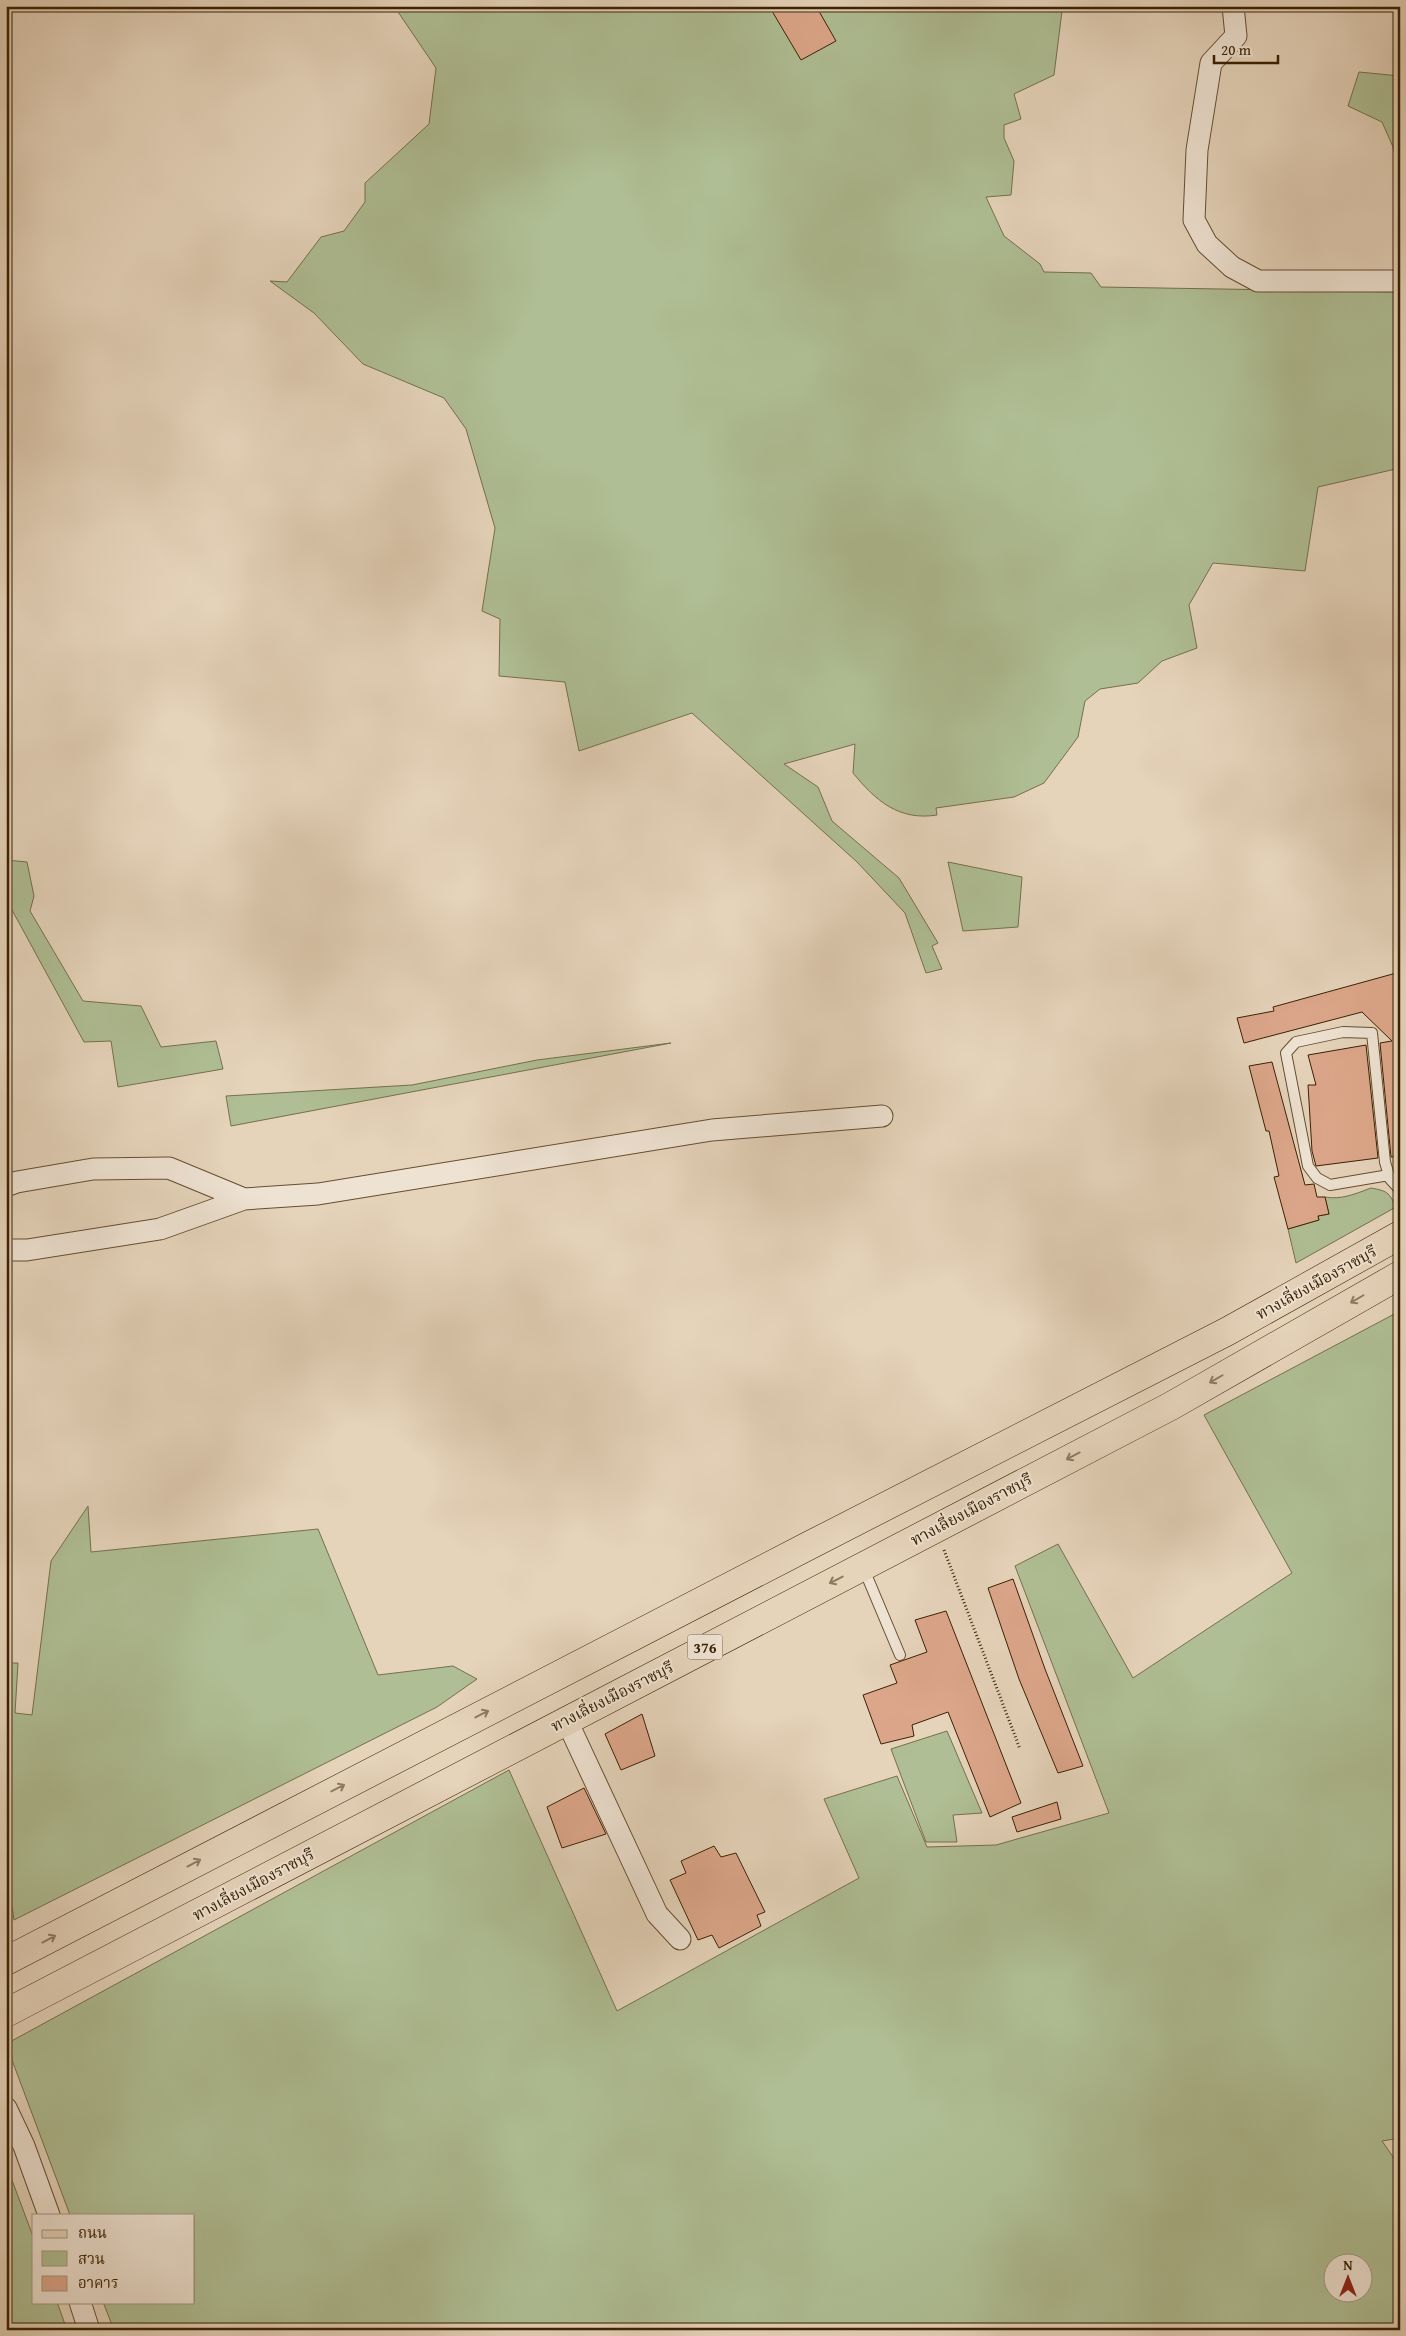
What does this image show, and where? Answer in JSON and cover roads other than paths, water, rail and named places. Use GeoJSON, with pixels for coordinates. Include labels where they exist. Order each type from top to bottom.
{"type":"FeatureCollection","features":[{"type":"Feature","properties":{"kind":"main road","name":"ทางเลี่ยงเมืองราชบุรี"},"geometry":{"type":"LineString","coordinates":[[6,1961],[750,1575],[1228,1331],[1400,1235]]}},
{"type":"Feature","properties":{"kind":"main road","name":"ทางเลี่ยงเมืองราชบุรี"},"geometry":{"type":"LineString","coordinates":[[6,2013],[566,1719],[1171,1406],[1400,1275]]}},
{"type":"Feature","properties":{"kind":"main road"},"geometry":{"type":"LineString","coordinates":[[1228,1331],[1246,1362]]}},
{"type":"Feature","properties":{"kind":"street"},"geometry":{"type":"LineString","coordinates":[[1233,6],[1236,36],[1211,62],[1197,150],[1194,220],[1207,244],[1232,267],[1258,281],[1400,281]]}},
{"type":"Feature","properties":{"kind":"street"},"geometry":{"type":"LineString","coordinates":[[6,1250],[27,1250],[160,1229],[244,1199],[318,1194],[712,1130],[882,1116]]}},
{"type":"Feature","properties":{"kind":"street"},"geometry":{"type":"LineString","coordinates":[[6,1186],[18,1182],[93,1169],[169,1168],[244,1199]]}},
{"type":"Feature","properties":{"kind":"street"},"geometry":{"type":"LineString","coordinates":[[566,1719],[657,1914],[680,1939]]}},
{"type":"Feature","properties":{"kind":"street"},"geometry":{"type":"LineString","coordinates":[[6,2108],[24,2146],[49,2214]]}},
{"type":"Feature","properties":{"kind":"street"},"geometry":{"type":"LineString","coordinates":[[81,2304],[89,2330]]}},
{"type":"Feature","properties":{"kind":"lane"},"geometry":{"type":"LineString","coordinates":[[1389,1176],[1330,1185],[1317,1178],[1308,1166],[1286,1053],[1296,1042],[1343,1032],[1372,1033],[1385,1162],[1389,1176],[1400,1190]]}},
{"type":"Feature","properties":{"kind":"lane"},"geometry":{"type":"LineString","coordinates":[[863,1566],[900,1655]]}}]}
